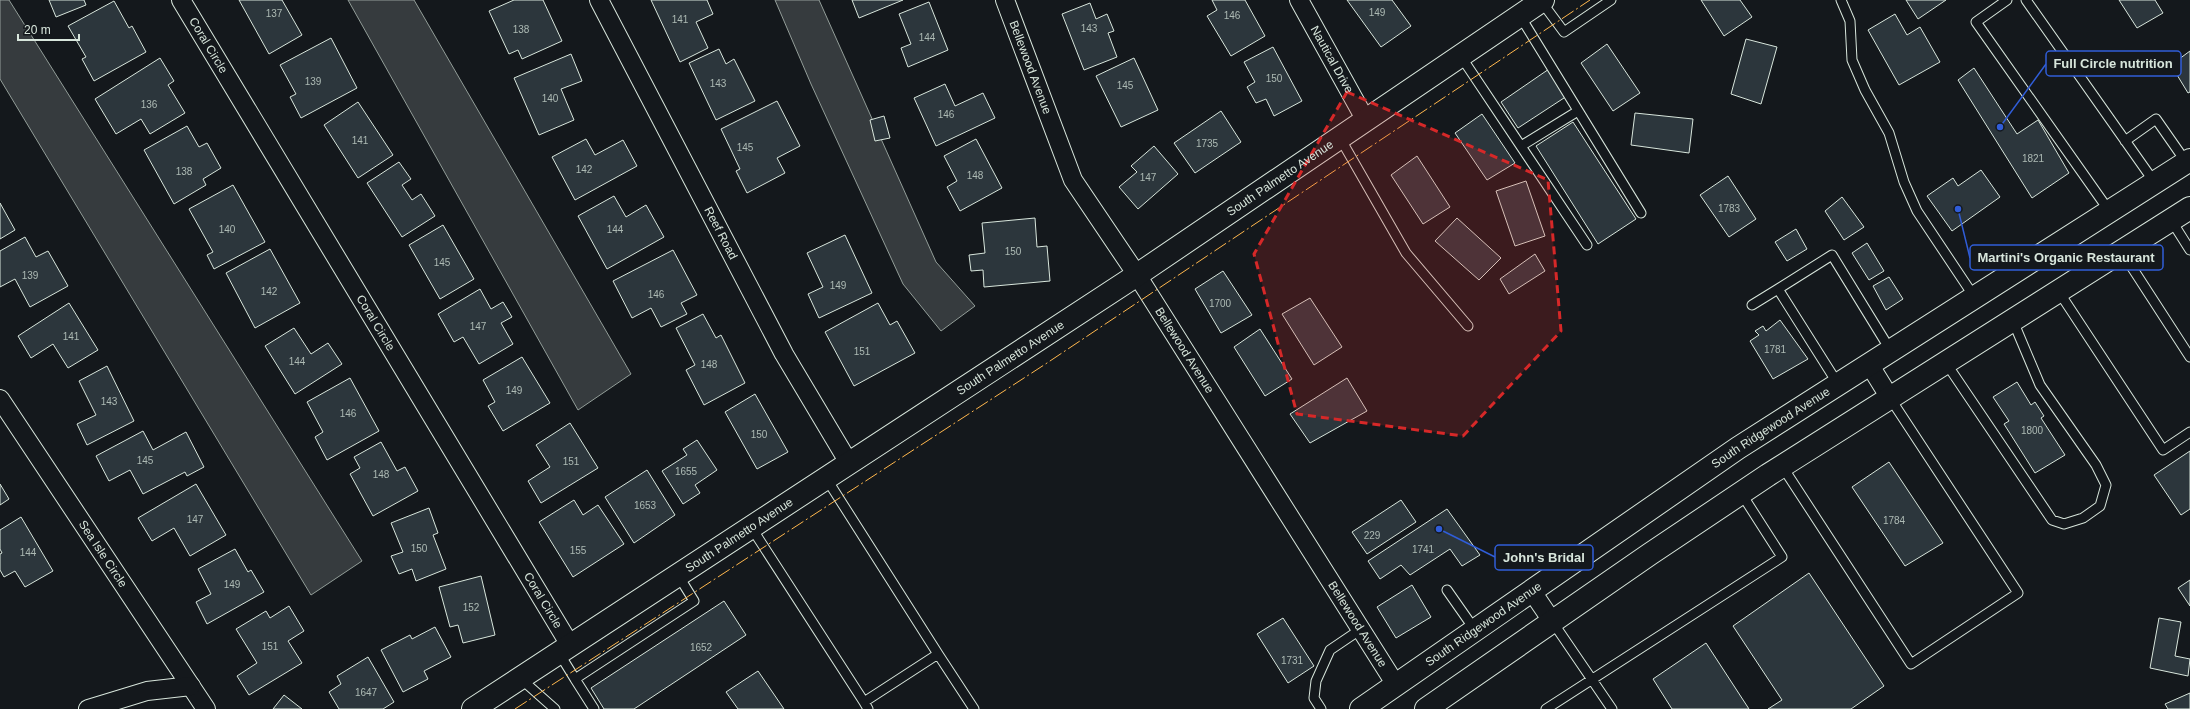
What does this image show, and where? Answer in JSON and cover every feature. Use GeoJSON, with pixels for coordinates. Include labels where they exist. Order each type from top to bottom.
{"type":"FeatureCollection","features":[{"type":"Feature","properties":{"kind":"main road","name":"South Palmetto Avenue"},"geometry":{"type":"LineString","coordinates":[[473,709],[1136,275],[1542,0]]}},
{"type":"Feature","properties":{"kind":"main road","name":"South Ridgewood Avenue"},"geometry":{"type":"LineString","coordinates":[[1361,709],[1738,448],[2188,161]]}},
{"type":"Feature","properties":{"kind":"main road"},"geometry":{"type":"LineString","coordinates":[[1426,709],[1552,621],[1782,466],[2190,208]]}},
{"type":"Feature","properties":{"kind":"street","name":"Coral Circle"},"geometry":{"type":"LineString","coordinates":[[181,0],[564,648]]}},
{"type":"Feature","properties":{"kind":"street","name":"Reef Road"},"geometry":{"type":"LineString","coordinates":[[599,0],[784,354],[849,463]]}},
{"type":"Feature","properties":{"kind":"street","name":"Bellewood Avenue"},"geometry":{"type":"LineString","coordinates":[[1005,0],[1073,180],[1136,275],[1396,685]]}},
{"type":"Feature","properties":{"kind":"street","name":"Nautical Drive"},"geometry":{"type":"LineString","coordinates":[[1299,0],[1365,119]]}},
{"type":"Feature","properties":{"kind":"street"},"geometry":{"type":"LineString","coordinates":[[1869,364],[1890,398]]}},
{"type":"Feature","properties":{"kind":"street","name":"Sea Isle Circle"},"geometry":{"type":"LineString","coordinates":[[0,399],[206,709]]}},
{"type":"Feature","properties":{"kind":"street"},"geometry":{"type":"LineString","coordinates":[[1531,590],[1552,621]]}},
{"type":"Feature","properties":{"kind":"street"},"geometry":{"type":"LineString","coordinates":[[88,709],[147,691],[191,686]]}},
{"type":"Feature","properties":{"kind":"lane"},"geometry":{"type":"LineString","coordinates":[[1542,0],[1564,32],[1610,0]]}},
{"type":"Feature","properties":{"kind":"lane"},"geometry":{"type":"LineString","coordinates":[[1841,0],[1850,21],[1852,60],[1865,90],[1889,132],[1904,182],[1917,211],[1975,298]]}},
{"type":"Feature","properties":{"kind":"lane"},"geometry":{"type":"LineString","coordinates":[[2007,0],[1976,22],[2110,212]]}},
{"type":"Feature","properties":{"kind":"lane"},"geometry":{"type":"LineString","coordinates":[[2026,0],[2155,183]]}},
{"type":"Feature","properties":{"kind":"lane"},"geometry":{"type":"LineString","coordinates":[[1520,16],[1641,213]]}},
{"type":"Feature","properties":{"kind":"lane"},"geometry":{"type":"LineString","coordinates":[[1460,55],[1587,245]]}},
{"type":"Feature","properties":{"kind":"lane"},"geometry":{"type":"LineString","coordinates":[[1521,146],[1578,111]]}},
{"type":"Feature","properties":{"kind":"lane"},"geometry":{"type":"LineString","coordinates":[[2125,140],[2156,119],[2188,161]]}},
{"type":"Feature","properties":{"kind":"lane"},"geometry":{"type":"LineString","coordinates":[[1339,137],[1406,253],[1468,326]]}},
{"type":"Feature","properties":{"kind":"lane"},"geometry":{"type":"LineString","coordinates":[[2171,220],[2190,250]]}},
{"type":"Feature","properties":{"kind":"lane"},"geometry":{"type":"LineString","coordinates":[[2122,252],[2190,357]]}},
{"type":"Feature","properties":{"kind":"lane"},"geometry":{"type":"LineString","coordinates":[[1752,305],[1832,255],[1891,350]]}},
{"type":"Feature","properties":{"kind":"lane"},"geometry":{"type":"LineString","coordinates":[[1778,289],[1838,384]]}},
{"type":"Feature","properties":{"kind":"lane"},"geometry":{"type":"LineString","coordinates":[[2059,292],[2163,450],[2190,432]]}},
{"type":"Feature","properties":{"kind":"lane"},"geometry":{"type":"LineString","coordinates":[[1946,363],[2052,520],[2064,524],[2083,518],[2100,506],[2106,485],[2096,464],[2040,385],[2013,321]]}},
{"type":"Feature","properties":{"kind":"lane"},"geometry":{"type":"LineString","coordinates":[[1782,466],[1911,664],[2018,594],[1890,398]]}},
{"type":"Feature","properties":{"kind":"lane"},"geometry":{"type":"LineString","coordinates":[[826,478],[974,709]]}},
{"type":"Feature","properties":{"kind":"lane"},"geometry":{"type":"LineString","coordinates":[[1546,709],[1782,557],[1741,493]]}},
{"type":"Feature","properties":{"kind":"lane"},"geometry":{"type":"LineString","coordinates":[[750,527],[866,706],[938,654]]}},
{"type":"Feature","properties":{"kind":"lane"},"geometry":{"type":"LineString","coordinates":[[575,679],[694,601],[678,574]]}},
{"type":"Feature","properties":{"kind":"lane"},"geometry":{"type":"LineString","coordinates":[[1447,590],[1475,630]]}},
{"type":"Feature","properties":{"kind":"lane"},"geometry":{"type":"LineString","coordinates":[[1552,621],[1612,709]]}},
{"type":"Feature","properties":{"kind":"lane"},"geometry":{"type":"LineString","coordinates":[[1321,709],[1314,698],[1316,680],[1330,650],[1361,629]]}},
{"type":"Feature","properties":{"kind":"lane"},"geometry":{"type":"LineString","coordinates":[[564,648],[575,679],[594,709]]}},
{"type":"Feature","properties":{"kind":"lane"},"geometry":{"type":"LineString","coordinates":[[520,678],[555,709]]}},
{"type":"Feature","properties":{"kind":"highlighted area"},"geometry":{"type":"Polygon","coordinates":[[[1347,92],[1548,180],[1561,331],[1463,436],[1297,414],[1254,254],[1347,92]]]}},
{"type":"Feature","properties":{"kind":"shaded area"},"geometry":{"type":"Polygon","coordinates":[[[0,0],[9,0],[362,561],[311,595],[0,79],[0,0]]]}},
{"type":"Feature","properties":{"kind":"shaded area"},"geometry":{"type":"Polygon","coordinates":[[[348,0],[414,0],[631,374],[578,410],[348,0]]]}},
{"type":"Feature","properties":{"kind":"shaded area"},"geometry":{"type":"Polygon","coordinates":[[[775,0],[819,0],[936,262],[975,306],[941,331],[903,284],[811,84],[775,0]]]}},
{"type":"Feature","properties":{"kind":"building"},"geometry":{"type":"Polygon","coordinates":[[[49,0],[84,0],[86,5],[56,17],[49,0]]]}},
{"type":"Feature","properties":{"kind":"building"},"geometry":{"type":"Polygon","coordinates":[[[239,0],[282,0],[302,35],[269,54],[239,0]]]}},
{"type":"Feature","properties":{"kind":"building"},"geometry":{"type":"Polygon","coordinates":[[[514,0],[543,0],[562,41],[522,59],[518,50],[509,54],[489,11],[514,0]]]}},
{"type":"Feature","properties":{"kind":"building"},"geometry":{"type":"Polygon","coordinates":[[[651,0],[707,0],[713,14],[696,22],[708,48],[680,62],[651,0]]]}},
{"type":"Feature","properties":{"kind":"building"},"geometry":{"type":"Polygon","coordinates":[[[852,0],[903,0],[859,18],[852,0]]]}},
{"type":"Feature","properties":{"kind":"building"},"geometry":{"type":"Polygon","coordinates":[[[1212,0],[1245,0],[1265,36],[1231,56],[1207,16],[1217,10],[1212,0]]]}},
{"type":"Feature","properties":{"kind":"building"},"geometry":{"type":"Polygon","coordinates":[[[1347,0],[1392,0],[1411,26],[1381,47],[1347,0]]]}},
{"type":"Feature","properties":{"kind":"building"},"geometry":{"type":"Polygon","coordinates":[[[1701,0],[1740,0],[1752,17],[1724,36],[1701,0]]]}},
{"type":"Feature","properties":{"kind":"building"},"geometry":{"type":"Polygon","coordinates":[[[1906,0],[1946,0],[1918,19],[1906,0]]]}},
{"type":"Feature","properties":{"kind":"building"},"geometry":{"type":"Polygon","coordinates":[[[2119,0],[2155,0],[2163,13],[2137,28],[2119,0]]]}},
{"type":"Feature","properties":{"kind":"building"},"geometry":{"type":"Polygon","coordinates":[[[114,1],[129,28],[132,26],[146,52],[94,81],[82,59],[86,57],[68,26],[114,1]]]}},
{"type":"Feature","properties":{"kind":"building"},"geometry":{"type":"Polygon","coordinates":[[[929,2],[948,50],[908,67],[901,48],[911,44],[899,14],[929,2]]]}},
{"type":"Feature","properties":{"kind":"building"},"geometry":{"type":"Polygon","coordinates":[[[1090,3],[1096,19],[1107,14],[1114,31],[1108,33],[1117,57],[1084,70],[1062,14],[1090,3]]]}},
{"type":"Feature","properties":{"kind":"building"},"geometry":{"type":"Polygon","coordinates":[[[1895,14],[1907,35],[1920,27],[1940,62],[1899,85],[1868,30],[1895,14]]]}},
{"type":"Feature","properties":{"kind":"building"},"geometry":{"type":"Polygon","coordinates":[[[331,38],[357,88],[301,118],[290,97],[296,94],[280,65],[331,38]]]}},
{"type":"Feature","properties":{"kind":"building"},"geometry":{"type":"Polygon","coordinates":[[[1746,39],[1777,47],[1761,104],[1731,94],[1746,39]]]}},
{"type":"Feature","properties":{"kind":"building"},"geometry":{"type":"Polygon","coordinates":[[[1607,44],[1640,93],[1613,111],[1581,63],[1607,44]]]}},
{"type":"Feature","properties":{"kind":"building"},"geometry":{"type":"Polygon","coordinates":[[[1273,47],[1302,101],[1274,116],[1266,99],[1256,103],[1247,87],[1255,82],[1244,62],[1273,47]]]}},
{"type":"Feature","properties":{"kind":"building"},"geometry":{"type":"Polygon","coordinates":[[[719,49],[726,64],[734,59],[755,101],[716,120],[689,63],[719,49]]]}},
{"type":"Feature","properties":{"kind":"building"},"geometry":{"type":"Polygon","coordinates":[[[2190,51],[2190,92],[2188,93],[2171,65],[2190,51]]]}},
{"type":"Feature","properties":{"kind":"building"},"geometry":{"type":"Polygon","coordinates":[[[571,54],[582,81],[561,89],[574,120],[539,135],[514,78],[571,54]]]}},
{"type":"Feature","properties":{"kind":"building"},"geometry":{"type":"Polygon","coordinates":[[[160,58],[174,81],[168,85],[185,113],[150,134],[141,119],[116,134],[95,99],[160,58]]]}},
{"type":"Feature","properties":{"kind":"building"},"geometry":{"type":"Polygon","coordinates":[[[1134,58],[1158,110],[1121,127],[1096,76],[1134,58]]]}},
{"type":"Feature","properties":{"kind":"building"},"geometry":{"type":"Polygon","coordinates":[[[1974,68],[2017,134],[2038,120],[2069,173],[2032,198],[1958,80],[1974,68]]]}},
{"type":"Feature","properties":{"kind":"building"},"geometry":{"type":"Polygon","coordinates":[[[1549,69],[1567,96],[1518,128],[1501,102],[1549,69]]]}},
{"type":"Feature","properties":{"kind":"building"},"geometry":{"type":"Polygon","coordinates":[[[945,84],[955,106],[983,93],[995,118],[936,146],[914,98],[945,84]]]}},
{"type":"Feature","properties":{"kind":"building"},"geometry":{"type":"Polygon","coordinates":[[[777,101],[800,146],[777,158],[785,173],[747,193],[736,171],[740,169],[721,129],[777,101]]]}},
{"type":"Feature","properties":{"kind":"building"},"geometry":{"type":"Polygon","coordinates":[[[358,102],[393,155],[358,178],[324,125],[358,102]]]}},
{"type":"Feature","properties":{"kind":"building"},"geometry":{"type":"Polygon","coordinates":[[[1221,111],[1241,142],[1195,173],[1174,143],[1221,111]]]}},
{"type":"Feature","properties":{"kind":"building"},"geometry":{"type":"Polygon","coordinates":[[[1635,113],[1693,119],[1689,153],[1631,145],[1635,113]]]}},
{"type":"Feature","properties":{"kind":"building"},"geometry":{"type":"Polygon","coordinates":[[[1482,114],[1515,163],[1487,180],[1455,133],[1482,114]]]}},
{"type":"Feature","properties":{"kind":"building"},"geometry":{"type":"Polygon","coordinates":[[[884,116],[890,138],[875,141],[870,120],[884,116]]]}},
{"type":"Feature","properties":{"kind":"building"},"geometry":{"type":"Polygon","coordinates":[[[1573,122],[1636,219],[1598,244],[1536,146],[1573,122]]]}},
{"type":"Feature","properties":{"kind":"building"},"geometry":{"type":"Polygon","coordinates":[[[187,126],[199,147],[207,143],[221,168],[203,179],[206,185],[174,204],[144,150],[187,126]]]}},
{"type":"Feature","properties":{"kind":"building"},"geometry":{"type":"Polygon","coordinates":[[[586,139],[595,155],[623,140],[637,166],[575,200],[552,157],[586,139]]]}},
{"type":"Feature","properties":{"kind":"building"},"geometry":{"type":"Polygon","coordinates":[[[976,139],[1002,188],[960,211],[947,187],[957,181],[944,156],[976,139]]]}},
{"type":"Feature","properties":{"kind":"building"},"geometry":{"type":"Polygon","coordinates":[[[1154,146],[1178,174],[1138,209],[1119,187],[1137,172],[1131,166],[1154,146]]]}},
{"type":"Feature","properties":{"kind":"building"},"geometry":{"type":"Polygon","coordinates":[[[1417,156],[1450,207],[1423,224],[1391,175],[1417,156]]]}},
{"type":"Feature","properties":{"kind":"building"},"geometry":{"type":"Polygon","coordinates":[[[399,162],[411,179],[402,185],[412,200],[421,194],[435,216],[402,237],[367,183],[399,162]]]}},
{"type":"Feature","properties":{"kind":"building"},"geometry":{"type":"Polygon","coordinates":[[[1981,170],[2000,197],[1952,231],[1927,196],[1953,178],[1958,186],[1981,170]]]}},
{"type":"Feature","properties":{"kind":"building"},"geometry":{"type":"Polygon","coordinates":[[[1728,176],[1756,219],[1729,237],[1700,195],[1728,176]]]}},
{"type":"Feature","properties":{"kind":"building"},"geometry":{"type":"Polygon","coordinates":[[[1526,181],[1545,236],[1515,246],[1496,191],[1526,181]]]}},
{"type":"Feature","properties":{"kind":"building"},"geometry":{"type":"Polygon","coordinates":[[[233,185],[265,242],[214,269],[207,255],[213,252],[189,209],[233,185]]]}},
{"type":"Feature","properties":{"kind":"building"},"geometry":{"type":"Polygon","coordinates":[[[614,196],[626,217],[646,205],[664,237],[607,269],[578,216],[614,196]]]}},
{"type":"Feature","properties":{"kind":"building"},"geometry":{"type":"Polygon","coordinates":[[[1842,197],[1864,227],[1844,240],[1825,211],[1842,197]]]}},
{"type":"Feature","properties":{"kind":"building"},"geometry":{"type":"Polygon","coordinates":[[[0,203],[15,230],[0,239],[0,203]]]}},
{"type":"Feature","properties":{"kind":"building"},"geometry":{"type":"Polygon","coordinates":[[[1035,218],[1037,247],[1047,246],[1050,281],[984,287],[983,270],[971,271],[969,255],[985,253],[982,223],[1035,218]]]}},
{"type":"Feature","properties":{"kind":"building"},"geometry":{"type":"Polygon","coordinates":[[[1457,218],[1501,258],[1479,280],[1435,241],[1457,218]]]}},
{"type":"Feature","properties":{"kind":"building"},"geometry":{"type":"Polygon","coordinates":[[[443,225],[474,279],[440,299],[409,245],[443,225]]]}},
{"type":"Feature","properties":{"kind":"building"},"geometry":{"type":"Polygon","coordinates":[[[1796,229],[1807,249],[1787,261],[1775,242],[1796,229]]]}},
{"type":"Feature","properties":{"kind":"building"},"geometry":{"type":"Polygon","coordinates":[[[845,235],[872,293],[819,318],[808,294],[823,287],[807,253],[845,235]]]}},
{"type":"Feature","properties":{"kind":"building"},"geometry":{"type":"Polygon","coordinates":[[[25,237],[36,257],[48,251],[68,286],[30,307],[15,279],[0,287],[0,251],[25,237]]]}},
{"type":"Feature","properties":{"kind":"building"},"geometry":{"type":"Polygon","coordinates":[[[1867,243],[1884,271],[1869,280],[1852,253],[1867,243]]]}},
{"type":"Feature","properties":{"kind":"building"},"geometry":{"type":"Polygon","coordinates":[[[270,249],[300,303],[255,328],[226,273],[270,249]]]}},
{"type":"Feature","properties":{"kind":"building"},"geometry":{"type":"Polygon","coordinates":[[[673,250],[697,295],[681,303],[687,314],[661,327],[651,308],[632,318],[613,281],[673,250]]]}},
{"type":"Feature","properties":{"kind":"building"},"geometry":{"type":"Polygon","coordinates":[[[1535,254],[1545,271],[1509,294],[1500,279],[1535,254]]]}},
{"type":"Feature","properties":{"kind":"building"},"geometry":{"type":"Polygon","coordinates":[[[1223,271],[1252,315],[1221,333],[1195,289],[1223,271]]]}},
{"type":"Feature","properties":{"kind":"building"},"geometry":{"type":"Polygon","coordinates":[[[1889,277],[1903,299],[1886,310],[1873,286],[1889,277]]]}},
{"type":"Feature","properties":{"kind":"building"},"geometry":{"type":"Polygon","coordinates":[[[480,289],[491,309],[503,302],[512,317],[501,323],[513,344],[479,364],[463,337],[454,342],[438,314],[480,289]]]}},
{"type":"Feature","properties":{"kind":"building"},"geometry":{"type":"Polygon","coordinates":[[[1310,298],[1342,347],[1314,365],[1282,314],[1310,298]]]}},
{"type":"Feature","properties":{"kind":"building"},"geometry":{"type":"Polygon","coordinates":[[[69,303],[98,350],[68,368],[53,344],[31,358],[18,336],[69,303]]]}},
{"type":"Feature","properties":{"kind":"building"},"geometry":{"type":"Polygon","coordinates":[[[878,303],[890,325],[897,321],[915,353],[854,386],[825,332],[878,303]]]}},
{"type":"Feature","properties":{"kind":"building"},"geometry":{"type":"Polygon","coordinates":[[[703,314],[716,338],[721,335],[745,383],[704,405],[686,370],[695,365],[676,328],[703,314]]]}},
{"type":"Feature","properties":{"kind":"building"},"geometry":{"type":"Polygon","coordinates":[[[1780,320],[1808,359],[1773,379],[1750,341],[1759,335],[1755,331],[1763,326],[1766,331],[1780,320]]]}},
{"type":"Feature","properties":{"kind":"building"},"geometry":{"type":"Polygon","coordinates":[[[294,328],[311,354],[328,343],[342,364],[295,394],[265,346],[294,328]]]}},
{"type":"Feature","properties":{"kind":"building"},"geometry":{"type":"Polygon","coordinates":[[[1260,329],[1292,379],[1265,396],[1234,347],[1260,329]]]}},
{"type":"Feature","properties":{"kind":"building"},"geometry":{"type":"Polygon","coordinates":[[[522,357],[550,403],[503,431],[488,406],[495,402],[483,380],[522,357]]]}},
{"type":"Feature","properties":{"kind":"building"},"geometry":{"type":"Polygon","coordinates":[[[107,366],[134,421],[87,445],[77,424],[96,415],[79,381],[107,366]]]}},
{"type":"Feature","properties":{"kind":"building"},"geometry":{"type":"Polygon","coordinates":[[[350,378],[379,431],[327,460],[315,437],[323,432],[307,402],[350,378]]]}},
{"type":"Feature","properties":{"kind":"building"},"geometry":{"type":"Polygon","coordinates":[[[1347,378],[1367,411],[1310,443],[1290,414],[1347,378]]]}},
{"type":"Feature","properties":{"kind":"building"},"geometry":{"type":"Polygon","coordinates":[[[2017,382],[2031,405],[2035,402],[2044,416],[2041,418],[2065,455],[2035,473],[2004,424],[2009,421],[1993,397],[2017,382]]]}},
{"type":"Feature","properties":{"kind":"building"},"geometry":{"type":"Polygon","coordinates":[[[755,394],[788,452],[757,469],[725,412],[755,394]]]}},
{"type":"Feature","properties":{"kind":"building"},"geometry":{"type":"Polygon","coordinates":[[[570,423],[598,468],[541,503],[528,481],[550,467],[536,445],[570,423]]]}},
{"type":"Feature","properties":{"kind":"building"},"geometry":{"type":"Polygon","coordinates":[[[143,431],[153,450],[186,432],[204,467],[187,476],[185,472],[143,494],[130,470],[109,481],[96,456],[143,431]]]}},
{"type":"Feature","properties":{"kind":"building"},"geometry":{"type":"Polygon","coordinates":[[[697,440],[717,470],[695,485],[700,493],[683,504],[662,471],[687,455],[683,449],[697,440]]]}},
{"type":"Feature","properties":{"kind":"building"},"geometry":{"type":"Polygon","coordinates":[[[381,442],[397,471],[405,467],[418,491],[373,516],[350,474],[360,468],[354,457],[381,442]]]}},
{"type":"Feature","properties":{"kind":"building"},"geometry":{"type":"Polygon","coordinates":[[[2190,451],[2190,509],[2181,515],[2154,475],[2190,451]]]}},
{"type":"Feature","properties":{"kind":"building"},"geometry":{"type":"Polygon","coordinates":[[[1889,462],[1943,543],[1905,566],[1852,487],[1889,462]]]}},
{"type":"Feature","properties":{"kind":"building"},"geometry":{"type":"Polygon","coordinates":[[[647,470],[675,515],[634,543],[605,497],[647,470]]]}},
{"type":"Feature","properties":{"kind":"building"},"geometry":{"type":"Polygon","coordinates":[[[0,484],[9,499],[0,505],[0,484]]]}},
{"type":"Feature","properties":{"kind":"building"},"geometry":{"type":"Polygon","coordinates":[[[196,484],[226,535],[190,556],[174,528],[152,541],[138,518],[196,484]]]}},
{"type":"Feature","properties":{"kind":"building"},"geometry":{"type":"Polygon","coordinates":[[[574,500],[583,515],[598,505],[624,544],[573,577],[539,522],[574,500]]]}},
{"type":"Feature","properties":{"kind":"building"},"geometry":{"type":"Polygon","coordinates":[[[1401,500],[1416,522],[1367,554],[1352,532],[1401,500]]]}},
{"type":"Feature","properties":{"kind":"building"},"geometry":{"type":"Polygon","coordinates":[[[429,508],[438,533],[433,535],[446,569],[416,581],[412,569],[399,574],[391,556],[403,552],[391,523],[429,508]]]}},
{"type":"Feature","properties":{"kind":"building"},"geometry":{"type":"Polygon","coordinates":[[[1447,509],[1480,555],[1462,566],[1450,549],[1410,575],[1401,565],[1380,579],[1368,561],[1447,509]]]}},
{"type":"Feature","properties":{"kind":"building"},"geometry":{"type":"Polygon","coordinates":[[[21,517],[53,571],[25,587],[15,571],[4,577],[0,570],[0,554],[2,553],[0,549],[0,530],[21,517]]]}},
{"type":"Feature","properties":{"kind":"building"},"geometry":{"type":"Polygon","coordinates":[[[235,549],[248,572],[251,570],[264,592],[207,624],[196,602],[211,594],[198,569],[235,549]]]}},
{"type":"Feature","properties":{"kind":"building"},"geometry":{"type":"Polygon","coordinates":[[[1809,573],[1884,686],[1851,709],[1768,709],[1782,700],[1733,626],[1809,573]]]}},
{"type":"Feature","properties":{"kind":"building"},"geometry":{"type":"Polygon","coordinates":[[[481,576],[495,635],[463,643],[458,625],[450,627],[439,587],[481,576]]]}},
{"type":"Feature","properties":{"kind":"building"},"geometry":{"type":"Polygon","coordinates":[[[2190,580],[2190,606],[2178,588],[2190,580]]]}},
{"type":"Feature","properties":{"kind":"building"},"geometry":{"type":"Polygon","coordinates":[[[1412,585],[1431,617],[1396,638],[1377,607],[1412,585]]]}},
{"type":"Feature","properties":{"kind":"building"},"geometry":{"type":"Polygon","coordinates":[[[724,601],[746,635],[634,709],[604,709],[591,688],[724,601]]]}},
{"type":"Feature","properties":{"kind":"building"},"geometry":{"type":"Polygon","coordinates":[[[289,606],[304,631],[288,641],[302,663],[249,695],[237,676],[257,663],[236,629],[266,611],[270,618],[289,606]]]}},
{"type":"Feature","properties":{"kind":"building"},"geometry":{"type":"Polygon","coordinates":[[[1283,618],[1314,666],[1288,683],[1257,634],[1283,618]]]}},
{"type":"Feature","properties":{"kind":"building"},"geometry":{"type":"Polygon","coordinates":[[[2159,618],[2181,622],[2175,656],[2190,659],[2188,676],[2150,668],[2159,618]]]}},
{"type":"Feature","properties":{"kind":"building"},"geometry":{"type":"Polygon","coordinates":[[[435,627],[451,657],[424,671],[428,679],[403,692],[381,650],[410,635],[412,639],[435,627]]]}},
{"type":"Feature","properties":{"kind":"building"},"geometry":{"type":"Polygon","coordinates":[[[1706,643],[1749,709],[1672,709],[1653,679],[1706,643]]]}},
{"type":"Feature","properties":{"kind":"building"},"geometry":{"type":"Polygon","coordinates":[[[368,657],[394,702],[383,709],[339,709],[329,692],[341,684],[337,676],[368,657]]]}},
{"type":"Feature","properties":{"kind":"building"},"geometry":{"type":"Polygon","coordinates":[[[758,671],[784,709],[738,709],[726,692],[758,671]]]}},
{"type":"Feature","properties":{"kind":"building"},"geometry":{"type":"Polygon","coordinates":[[[2190,693],[2190,709],[2168,709],[2165,704],[2190,693]]]}},
{"type":"Feature","properties":{"kind":"building"},"geometry":{"type":"Polygon","coordinates":[[[284,695],[302,709],[273,709],[284,695]]]}},
{"type":"Feature","properties":{"kind":"power"},"geometry":{"type":"LineString","coordinates":[[515,709],[1044,365],[1590,0]]}},
{"type":"Feature","properties":{"kind":"place","name":"Full Circle nutrition"},"geometry":{"type":"Point","coordinates":[2000,127]}},
{"type":"Feature","properties":{"kind":"place","name":"Martini's Organic Restaurant"},"geometry":{"type":"Point","coordinates":[1958,209]}},
{"type":"Feature","properties":{"kind":"place","name":"John's Bridal"},"geometry":{"type":"Point","coordinates":[1439,529]}}]}
